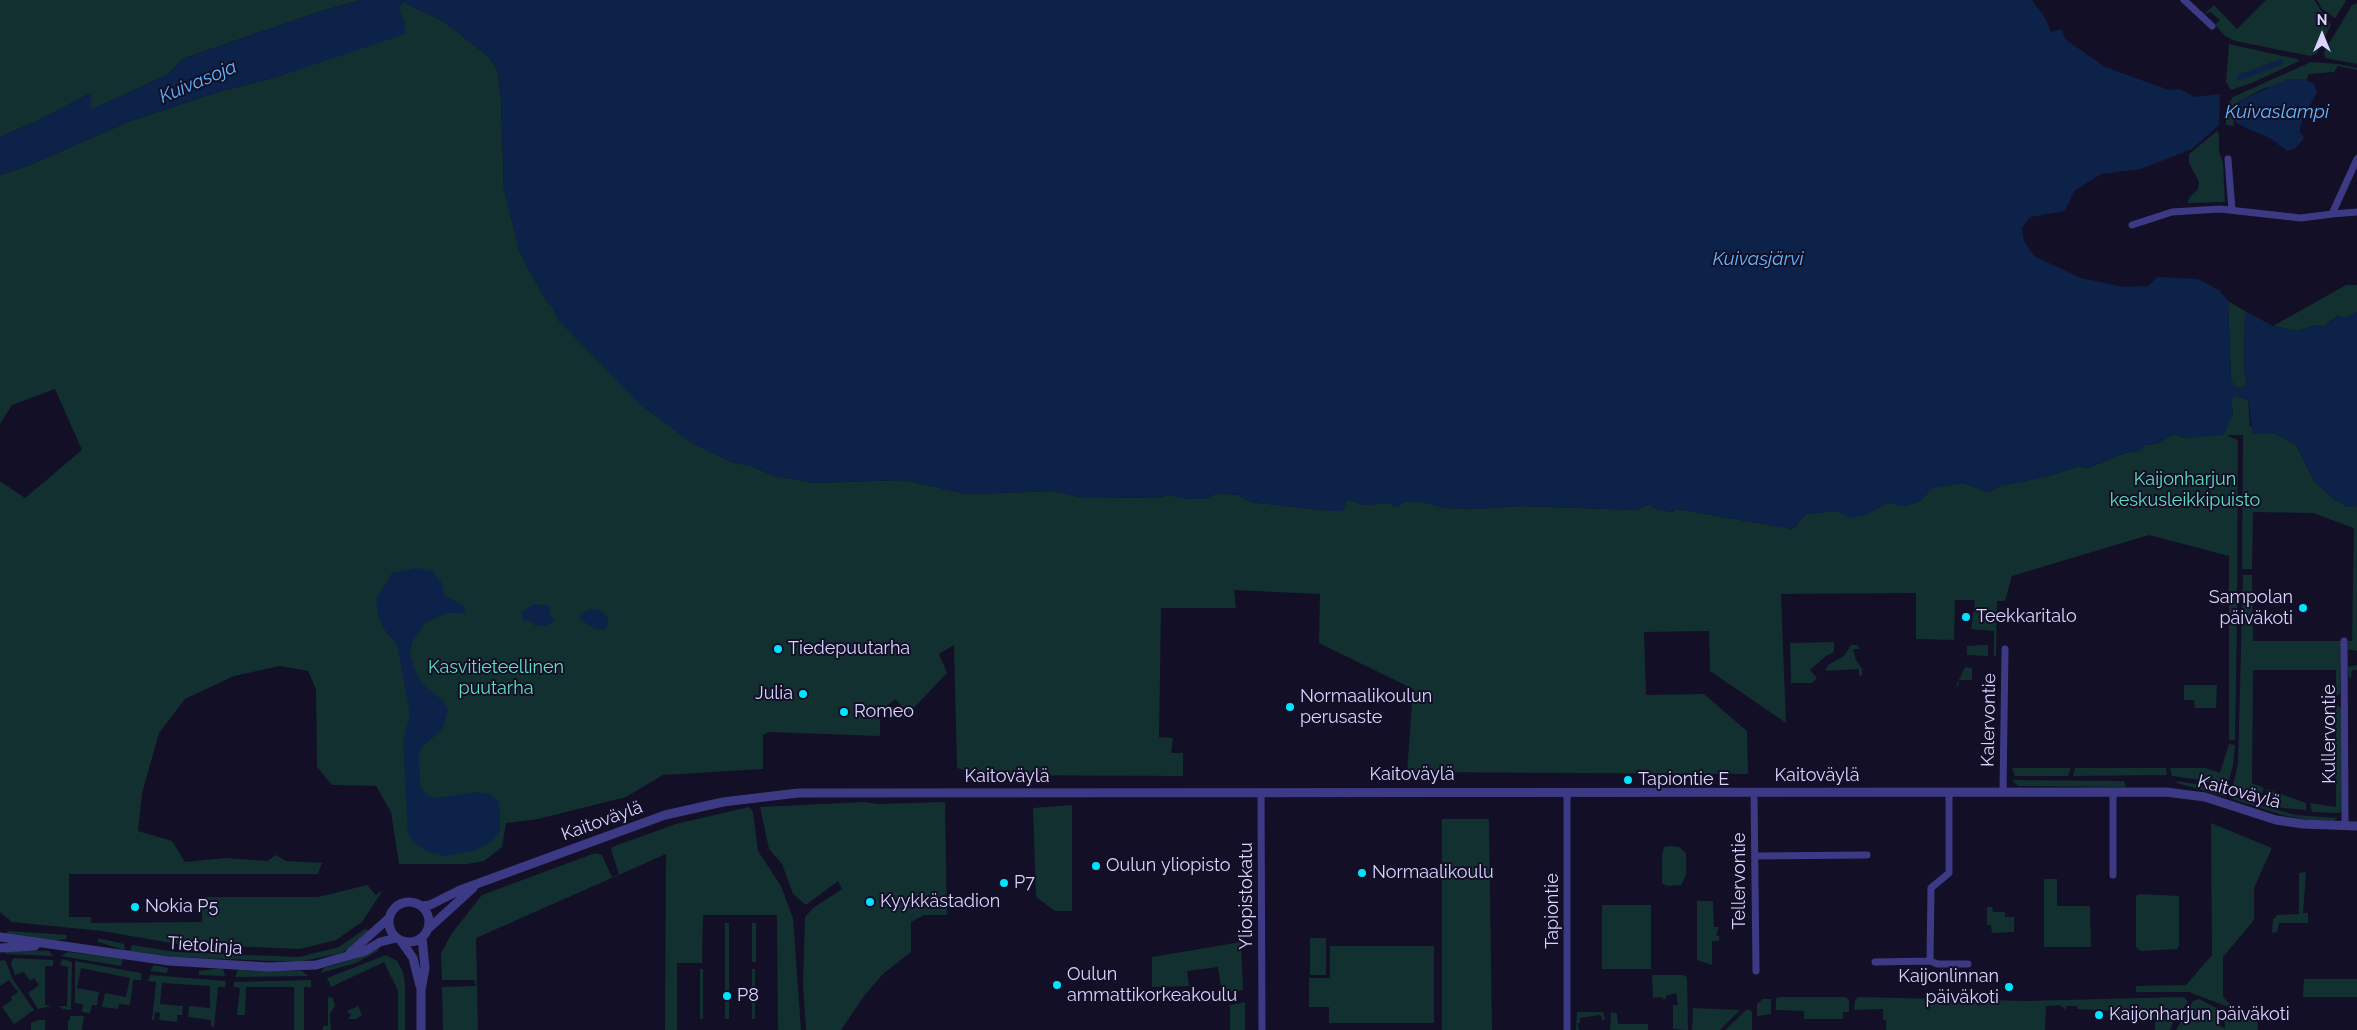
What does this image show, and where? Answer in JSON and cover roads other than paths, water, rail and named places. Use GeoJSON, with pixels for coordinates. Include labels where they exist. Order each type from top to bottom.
{"type":"FeatureCollection","features":[{"type":"Feature","properties":{"kind":"street"},"geometry":{"type":"LineString","coordinates":[[2184,0],[2212,26]]}},
{"type":"Feature","properties":{"kind":"street"},"geometry":{"type":"LineString","coordinates":[[2228,159],[2232,210]]}},
{"type":"Feature","properties":{"kind":"street"},"geometry":{"type":"LineString","coordinates":[[2332,214],[2357,159]]}},
{"type":"Feature","properties":{"kind":"street"},"geometry":{"type":"LineString","coordinates":[[2132,225],[2172,212],[2227,209],[2301,218],[2357,212]]}},
{"type":"Feature","properties":{"kind":"street","name":"Kullervontie"},"geometry":{"type":"LineString","coordinates":[[2344,641],[2345,826]]}},
{"type":"Feature","properties":{"kind":"street","name":"Kalervontie"},"geometry":{"type":"LineString","coordinates":[[2003,792],[2005,649]]}},
{"type":"Feature","properties":{"kind":"street","name":"Yliopistokatu"},"geometry":{"type":"LineString","coordinates":[[1261,792],[1262,1030]]}},
{"type":"Feature","properties":{"kind":"street","name":"Tapiontie"},"geometry":{"type":"LineString","coordinates":[[1567,792],[1567,1030]]}},
{"type":"Feature","properties":{"kind":"street","name":"Tellervontie"},"geometry":{"type":"LineString","coordinates":[[1754,792],[1756,970]]}},
{"type":"Feature","properties":{"kind":"street"},"geometry":{"type":"LineString","coordinates":[[1930,962],[1931,888],[1949,873],[1949,792]]}},
{"type":"Feature","properties":{"kind":"street"},"geometry":{"type":"LineString","coordinates":[[2113,792],[2113,875]]}},
{"type":"Feature","properties":{"kind":"street","name":"Kaitoväylä"},"geometry":{"type":"LineString","coordinates":[[422,906],[430,905],[476,884],[665,815],[723,802],[772,794],[2166,792],[2206,797],[2276,820],[2302,824],[2357,826]]}},
{"type":"Feature","properties":{"kind":"street"},"geometry":{"type":"LineString","coordinates":[[1755,856],[1867,855]]}},
{"type":"Feature","properties":{"kind":"street","name":"Kaitoväylä"},"geometry":{"type":"LineString","coordinates":[[428,929],[476,884]]}},
{"type":"Feature","properties":{"kind":"street"},"geometry":{"type":"LineString","coordinates":[[399,939],[412,942],[422,938],[428,929],[430,919],[422,906],[412,902],[402,903],[393,909],[389,918],[390,929],[413,958],[422,990]]}},
{"type":"Feature","properties":{"kind":"street","name":"Tietolinja"},"geometry":{"type":"LineString","coordinates":[[350,954],[389,918]]}},
{"type":"Feature","properties":{"kind":"street","name":"Tietolinja"},"geometry":{"type":"LineString","coordinates":[[0,938],[169,961],[268,967],[316,965],[365,951],[380,942],[399,939]]}},
{"type":"Feature","properties":{"kind":"street"},"geometry":{"type":"LineString","coordinates":[[421,1030],[422,990],[425,968],[422,938]]}},
{"type":"Feature","properties":{"kind":"street","name":"Tietolinja"},"geometry":{"type":"LineString","coordinates":[[0,948],[58,945]]}},
{"type":"Feature","properties":{"kind":"street"},"geometry":{"type":"LineString","coordinates":[[1875,962],[1968,964]]}},
{"type":"Feature","properties":{"kind":"water","name":"Kuivasjärvi"},"geometry":{"type":"Polygon","coordinates":[[[361,0],[2032,0],[2046,19],[2051,32],[2062,29],[2065,39],[2105,67],[2169,90],[2179,89],[2195,97],[2220,94],[2219,125],[2192,149],[2141,169],[2101,174],[2074,191],[2065,211],[2030,217],[2022,228],[2024,241],[2034,256],[2081,278],[2124,287],[2148,286],[2157,277],[2198,279],[2219,290],[2228,301],[2231,380],[2236,387],[2244,387],[2247,379],[2244,370],[2245,311],[2273,326],[2297,331],[2317,325],[2323,327],[2338,316],[2345,318],[2357,312],[2357,506],[2348,507],[2334,499],[2314,481],[2296,445],[2277,434],[2253,434],[2248,400],[2235,395],[2231,400],[2233,414],[2224,435],[2185,438],[2173,434],[2158,443],[2145,445],[2139,451],[2125,453],[2088,468],[2079,466],[2045,477],[2000,486],[1988,492],[1963,483],[1933,488],[1920,501],[1906,506],[1887,503],[1865,515],[1850,518],[1837,511],[1806,514],[1793,529],[1676,509],[1672,512],[1656,509],[1649,504],[1636,510],[1520,506],[1477,509],[1446,508],[1418,501],[1404,502],[1398,507],[1387,503],[1363,505],[1348,499],[1343,511],[1332,511],[1250,502],[1238,495],[1218,493],[1205,499],[1188,499],[1168,495],[1158,498],[1079,497],[1054,491],[968,494],[904,480],[814,483],[775,476],[751,466],[731,462],[693,444],[639,404],[559,321],[520,253],[504,190],[501,100],[497,68],[489,57],[441,20],[403,2],[398,10],[405,23],[405,34],[280,76],[218,92],[128,122],[27,166],[0,175],[0,137],[35,122],[91,93],[91,110],[169,74],[182,59],[322,11],[361,0]]]}},
{"type":"Feature","properties":{"kind":"water"},"geometry":{"type":"Polygon","coordinates":[[[2278,60],[2283,60],[2282,65],[2240,80],[2236,79],[2238,75],[2278,60]]]}},
{"type":"Feature","properties":{"kind":"water","name":"Kuivaslampi"},"geometry":{"type":"Polygon","coordinates":[[[2288,79],[2304,79],[2314,84],[2317,92],[2301,123],[2300,132],[2304,138],[2294,149],[2287,151],[2271,139],[2236,123],[2232,114],[2233,108],[2239,101],[2288,79]]]}},
{"type":"Feature","properties":{"kind":"water"},"geometry":{"type":"Polygon","coordinates":[[[416,568],[433,571],[443,585],[444,595],[465,606],[465,611],[461,613],[447,613],[425,623],[413,640],[410,652],[415,670],[423,684],[444,702],[448,709],[443,729],[423,746],[419,756],[420,786],[426,795],[436,798],[477,792],[490,794],[499,802],[500,832],[492,841],[476,850],[445,856],[428,852],[412,841],[408,833],[403,741],[410,714],[397,645],[386,632],[378,617],[376,599],[392,573],[416,568]]]}},
{"type":"Feature","properties":{"kind":"water"},"geometry":{"type":"Polygon","coordinates":[[[534,604],[549,606],[551,610],[549,615],[555,621],[546,626],[535,626],[531,621],[523,620],[522,612],[534,604]]]}},
{"type":"Feature","properties":{"kind":"water"},"geometry":{"type":"Polygon","coordinates":[[[591,609],[602,611],[609,620],[606,629],[596,630],[580,619],[580,614],[591,609]]]}},
{"type":"Feature","properties":{"kind":"place","name":"Sampolan päiväkoti"},"geometry":{"type":"Point","coordinates":[2303,608]}},
{"type":"Feature","properties":{"kind":"place","name":"Teekkaritalo"},"geometry":{"type":"Point","coordinates":[1966,617]}},
{"type":"Feature","properties":{"kind":"place","name":"Tiedepuutarha"},"geometry":{"type":"Point","coordinates":[778,649]}},
{"type":"Feature","properties":{"kind":"place","name":"Julia"},"geometry":{"type":"Point","coordinates":[803,694]}},
{"type":"Feature","properties":{"kind":"place","name":"Normaalikoulun perusaste"},"geometry":{"type":"Point","coordinates":[1290,707]}},
{"type":"Feature","properties":{"kind":"place","name":"Romeo"},"geometry":{"type":"Point","coordinates":[844,712]}},
{"type":"Feature","properties":{"kind":"place","name":"Tapiontie E"},"geometry":{"type":"Point","coordinates":[1628,780]}},
{"type":"Feature","properties":{"kind":"place","name":"Oulun yliopisto"},"geometry":{"type":"Point","coordinates":[1096,866]}},
{"type":"Feature","properties":{"kind":"place","name":"Normaalikoulu"},"geometry":{"type":"Point","coordinates":[1362,873]}},
{"type":"Feature","properties":{"kind":"place","name":"P7"},"geometry":{"type":"Point","coordinates":[1004,883]}},
{"type":"Feature","properties":{"kind":"place","name":"Kyykkästadion"},"geometry":{"type":"Point","coordinates":[870,902]}},
{"type":"Feature","properties":{"kind":"place","name":"Nokia P5"},"geometry":{"type":"Point","coordinates":[135,907]}},
{"type":"Feature","properties":{"kind":"place","name":"Oulun ammattikorkeakoulu"},"geometry":{"type":"Point","coordinates":[1057,985]}},
{"type":"Feature","properties":{"kind":"place","name":"Kaijonlinnan päiväkoti"},"geometry":{"type":"Point","coordinates":[2009,987]}},
{"type":"Feature","properties":{"kind":"place","name":"P8"},"geometry":{"type":"Point","coordinates":[727,996]}},
{"type":"Feature","properties":{"kind":"place","name":"Kaijonharjun päiväkoti"},"geometry":{"type":"Point","coordinates":[2099,1015]}},
{"type":"Feature","properties":{"kind":"water label","name":"Kuivasoja"},"geometry":{"type":"Point","coordinates":[198,82]}},
{"type":"Feature","properties":{"kind":"park label","name":"Kaijonharjun keskusleikkipuisto"},"geometry":{"type":"Point","coordinates":[2185,490]}},
{"type":"Feature","properties":{"kind":"park label","name":"Kasvitieteellinen puutarha"},"geometry":{"type":"Point","coordinates":[496,678]}}]}
